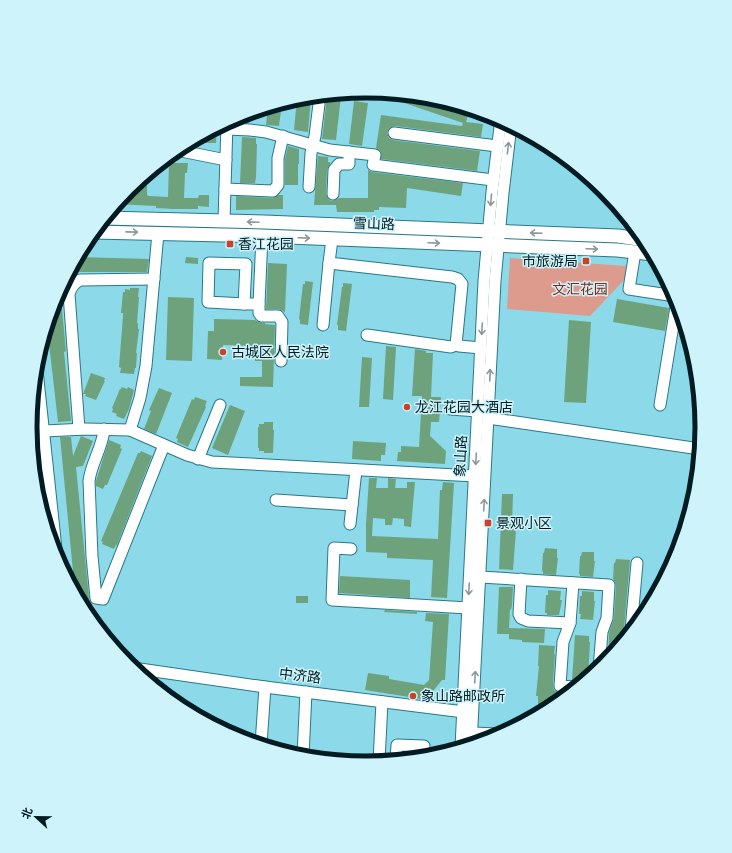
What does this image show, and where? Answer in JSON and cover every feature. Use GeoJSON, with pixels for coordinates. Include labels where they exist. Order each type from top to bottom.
{"type":"FeatureCollection","features":[{"type":"Feature","properties":{"kind":"main road","name":"雪山路"},"geometry":{"type":"LineString","coordinates":[[112,218],[224,221],[494,232],[631,232]]}},
{"type":"Feature","properties":{"kind":"main road","name":"雪山路"},"geometry":{"type":"LineString","coordinates":[[101,232],[262,236],[609,250],[646,253]]}},
{"type":"Feature","properties":{"kind":"street"},"geometry":{"type":"LineString","coordinates":[[309,187],[311,153],[319,104]]}},
{"type":"Feature","properties":{"kind":"street","name":"象山路"},"geometry":{"type":"LineString","coordinates":[[494,232],[493,180],[500,126]]}},
{"type":"Feature","properties":{"kind":"street"},"geometry":{"type":"LineString","coordinates":[[231,127],[266,132],[330,150],[375,155],[373,165],[493,180]]}},
{"type":"Feature","properties":{"kind":"street"},"geometry":{"type":"LineString","coordinates":[[224,221],[227,128]]}},
{"type":"Feature","properties":{"kind":"street","name":"象山路"},"geometry":{"type":"LineString","coordinates":[[462,741],[481,348],[492,245],[510,130]]}},
{"type":"Feature","properties":{"kind":"street"},"geometry":{"type":"LineString","coordinates":[[394,133],[497,146]]}},
{"type":"Feature","properties":{"kind":"street"},"geometry":{"type":"LineString","coordinates":[[225,189],[273,191],[276,189],[278,185],[279,152],[283,136]]}},
{"type":"Feature","properties":{"kind":"street"},"geometry":{"type":"LineString","coordinates":[[185,152],[226,160]]}},
{"type":"Feature","properties":{"kind":"street"},"geometry":{"type":"LineString","coordinates":[[333,194],[334,170],[339,164],[348,164],[350,152]]}},
{"type":"Feature","properties":{"kind":"street"},"geometry":{"type":"LineString","coordinates":[[130,430],[139,404],[144,382],[158,233]]}},
{"type":"Feature","properties":{"kind":"street"},"geometry":{"type":"LineString","coordinates":[[262,236],[259,313],[261,316],[278,316],[282,322],[281,361]]}},
{"type":"Feature","properties":{"kind":"street"},"geometry":{"type":"LineString","coordinates":[[322,324],[332,239]]}},
{"type":"Feature","properties":{"kind":"street","name":"象山路"},"geometry":{"type":"LineString","coordinates":[[472,738],[488,418],[492,245]]}},
{"type":"Feature","properties":{"kind":"street"},"geometry":{"type":"LineString","coordinates":[[635,252],[629,289],[667,295]]}},
{"type":"Feature","properties":{"kind":"street"},"geometry":{"type":"LineString","coordinates":[[244,304],[246,264],[209,263],[208,302],[244,304],[259,304]]}},
{"type":"Feature","properties":{"kind":"street"},"geometry":{"type":"LineString","coordinates":[[329,263],[452,277],[458,279],[462,284],[456,345]]}},
{"type":"Feature","properties":{"kind":"street"},"geometry":{"type":"LineString","coordinates":[[79,429],[69,294],[70,290],[74,283],[80,280],[154,279]]}},
{"type":"Feature","properties":{"kind":"street"},"geometry":{"type":"LineString","coordinates":[[660,405],[675,313]]}},
{"type":"Feature","properties":{"kind":"street"},"geometry":{"type":"LineString","coordinates":[[367,335],[451,347],[456,345],[481,348]]}},
{"type":"Feature","properties":{"kind":"street"},"geometry":{"type":"LineString","coordinates":[[39,391],[54,533]]}},
{"type":"Feature","properties":{"kind":"street"},"geometry":{"type":"LineString","coordinates":[[198,459],[220,405]]}},
{"type":"Feature","properties":{"kind":"street"},"geometry":{"type":"LineString","coordinates":[[450,409],[478,411]]}},
{"type":"Feature","properties":{"kind":"street"},"geometry":{"type":"LineString","coordinates":[[488,418],[694,448]]}},
{"type":"Feature","properties":{"kind":"street"},"geometry":{"type":"LineString","coordinates":[[44,431],[79,429],[130,430],[177,452],[212,462],[475,476]]}},
{"type":"Feature","properties":{"kind":"street"},"geometry":{"type":"LineString","coordinates":[[104,429],[103,438],[88,481],[92,556],[96,598],[99,599],[103,599],[164,445]]}},
{"type":"Feature","properties":{"kind":"street"},"geometry":{"type":"LineString","coordinates":[[350,524],[356,470]]}},
{"type":"Feature","properties":{"kind":"street"},"geometry":{"type":"LineString","coordinates":[[276,500],[352,506]]}},
{"type":"Feature","properties":{"kind":"street"},"geometry":{"type":"LineString","coordinates":[[351,549],[334,548],[332,600],[468,608]]}},
{"type":"Feature","properties":{"kind":"street"},"geometry":{"type":"LineString","coordinates":[[633,619],[637,563]]}},
{"type":"Feature","properties":{"kind":"street"},"geometry":{"type":"LineString","coordinates":[[480,577],[610,585],[607,618],[602,632],[600,658]]}},
{"type":"Feature","properties":{"kind":"street"},"geometry":{"type":"LineString","coordinates":[[521,579],[519,614],[521,618],[528,621],[570,623]]}},
{"type":"Feature","properties":{"kind":"street"},"geometry":{"type":"LineString","coordinates":[[568,687],[560,686],[563,642],[570,623],[573,583]]}},
{"type":"Feature","properties":{"kind":"street","name":"中济路"},"geometry":{"type":"LineString","coordinates":[[144,670],[265,687],[464,712]]}},
{"type":"Feature","properties":{"kind":"street"},"geometry":{"type":"LineString","coordinates":[[261,738],[265,687]]}},
{"type":"Feature","properties":{"kind":"street"},"geometry":{"type":"LineString","coordinates":[[303,749],[306,692]]}},
{"type":"Feature","properties":{"kind":"street"},"geometry":{"type":"LineString","coordinates":[[379,755],[382,702]]}},
{"type":"Feature","properties":{"kind":"street"},"geometry":{"type":"LineString","coordinates":[[396,754],[397,745],[424,746],[424,750]]}},
{"type":"Feature","properties":{"kind":"green space","name":"文汇花园"},"geometry":{"type":"Polygon","coordinates":[[[510,258],[626,266],[625,279],[590,316],[507,309],[510,258]]]}},
{"type":"Feature","properties":{"kind":"building"},"geometry":{"type":"Polygon","coordinates":[[[341,98],[336,140],[322,139],[326,105],[325,100],[327,101],[327,100],[341,98]]]}},
{"type":"Feature","properties":{"kind":"building"},"geometry":{"type":"Polygon","coordinates":[[[390,98],[430,104],[461,114],[462,112],[468,114],[466,122],[483,124],[481,137],[395,126],[389,128],[387,133],[389,138],[393,140],[480,151],[477,171],[381,159],[381,152],[376,148],[381,115],[462,126],[463,123],[390,98]]]}},
{"type":"Feature","properties":{"kind":"building"},"geometry":{"type":"Polygon","coordinates":[[[354,101],[368,103],[362,146],[349,144],[354,101]]]}},
{"type":"Feature","properties":{"kind":"building"},"geometry":{"type":"Polygon","coordinates":[[[310,102],[308,132],[294,130],[296,105],[310,102]]]}},
{"type":"Feature","properties":{"kind":"building"},"geometry":{"type":"Polygon","coordinates":[[[281,109],[279,126],[266,125],[267,113],[281,109]]]}},
{"type":"Feature","properties":{"kind":"building"},"geometry":{"type":"Polygon","coordinates":[[[249,119],[249,123],[241,122],[249,119]]]}},
{"type":"Feature","properties":{"kind":"building"},"geometry":{"type":"Polygon","coordinates":[[[217,133],[216,143],[202,142],[217,133]]]}},
{"type":"Feature","properties":{"kind":"building"},"geometry":{"type":"Polygon","coordinates":[[[242,137],[256,138],[255,183],[240,183],[242,137]]]}},
{"type":"Feature","properties":{"kind":"building"},"geometry":{"type":"Polygon","coordinates":[[[288,146],[299,149],[298,185],[285,185],[285,159],[288,146]]]}},
{"type":"Feature","properties":{"kind":"building"},"geometry":{"type":"Polygon","coordinates":[[[318,156],[328,157],[328,162],[330,162],[327,170],[326,194],[329,200],[332,201],[339,198],[368,198],[368,170],[372,172],[463,183],[461,196],[407,188],[406,208],[379,207],[379,210],[374,210],[374,212],[337,212],[336,205],[314,205],[318,156]]]}},
{"type":"Feature","properties":{"kind":"building"},"geometry":{"type":"Polygon","coordinates":[[[169,163],[188,163],[187,173],[185,173],[184,198],[198,198],[199,195],[209,195],[209,207],[198,206],[198,209],[173,209],[156,208],[156,206],[124,204],[147,181],[147,195],[168,197],[169,163]]]}},
{"type":"Feature","properties":{"kind":"building"},"geometry":{"type":"Polygon","coordinates":[[[278,195],[283,195],[283,209],[236,210],[236,196],[273,198],[278,195]]]}},
{"type":"Feature","properties":{"kind":"building"},"geometry":{"type":"Polygon","coordinates":[[[84,257],[149,259],[147,272],[76,272],[84,257]]]}},
{"type":"Feature","properties":{"kind":"building"},"geometry":{"type":"Polygon","coordinates":[[[186,257],[198,258],[198,264],[185,263],[186,257]]]}},
{"type":"Feature","properties":{"kind":"building"},"geometry":{"type":"Polygon","coordinates":[[[268,263],[287,264],[285,312],[278,309],[266,309],[268,263]]]}},
{"type":"Feature","properties":{"kind":"building"},"geometry":{"type":"Polygon","coordinates":[[[305,281],[313,282],[308,325],[300,324],[299,319],[303,284],[305,284],[305,281]]]}},
{"type":"Feature","properties":{"kind":"building"},"geometry":{"type":"Polygon","coordinates":[[[343,283],[352,284],[346,331],[338,330],[337,325],[343,283]]]}},
{"type":"Feature","properties":{"kind":"building"},"geometry":{"type":"Polygon","coordinates":[[[130,288],[139,288],[137,323],[139,329],[136,368],[134,374],[120,373],[121,368],[119,367],[123,316],[123,313],[121,313],[123,292],[125,292],[125,289],[130,290],[130,288]]]}},
{"type":"Feature","properties":{"kind":"building"},"geometry":{"type":"Polygon","coordinates":[[[168,297],[194,298],[192,361],[166,360],[168,297]]]}},
{"type":"Feature","properties":{"kind":"building"},"geometry":{"type":"Polygon","coordinates":[[[617,299],[669,308],[665,331],[613,322],[617,299]]]}},
{"type":"Feature","properties":{"kind":"building"},"geometry":{"type":"Polygon","coordinates":[[[61,303],[66,351],[64,352],[71,421],[58,422],[49,339],[61,303]]]}},
{"type":"Feature","properties":{"kind":"building"},"geometry":{"type":"Polygon","coordinates":[[[214,319],[255,320],[265,324],[275,325],[273,387],[240,386],[240,377],[262,377],[262,361],[255,361],[255,346],[223,345],[222,360],[207,359],[208,331],[214,331],[214,319]]]}},
{"type":"Feature","properties":{"kind":"building"},"geometry":{"type":"Polygon","coordinates":[[[569,320],[591,322],[586,403],[564,402],[569,320]]]}},
{"type":"Feature","properties":{"kind":"building"},"geometry":{"type":"Polygon","coordinates":[[[680,329],[683,338],[679,337],[680,329]]]}},
{"type":"Feature","properties":{"kind":"building"},"geometry":{"type":"Polygon","coordinates":[[[386,346],[396,347],[393,400],[383,399],[386,346]]]}},
{"type":"Feature","properties":{"kind":"building"},"geometry":{"type":"Polygon","coordinates":[[[415,349],[426,351],[426,353],[433,353],[431,397],[441,397],[439,422],[431,422],[430,436],[446,451],[445,464],[397,461],[398,452],[401,452],[401,446],[419,447],[422,396],[412,396],[415,349]]]}},
{"type":"Feature","properties":{"kind":"building"},"geometry":{"type":"Polygon","coordinates":[[[362,357],[372,358],[369,407],[359,407],[362,357]]]}},
{"type":"Feature","properties":{"kind":"building"},"geometry":{"type":"Polygon","coordinates":[[[91,373],[105,378],[96,400],[85,396],[86,394],[83,394],[91,373]]]}},
{"type":"Feature","properties":{"kind":"building"},"geometry":{"type":"Polygon","coordinates":[[[122,387],[127,389],[128,387],[134,390],[129,409],[124,419],[116,416],[117,414],[112,412],[112,408],[122,387]]]}},
{"type":"Feature","properties":{"kind":"building"},"geometry":{"type":"Polygon","coordinates":[[[159,388],[172,393],[156,434],[144,429],[151,411],[149,410],[159,388]]]}},
{"type":"Feature","properties":{"kind":"building"},"geometry":{"type":"Polygon","coordinates":[[[195,397],[207,401],[206,407],[188,447],[177,442],[178,439],[176,438],[192,399],[194,400],[195,397]]]}},
{"type":"Feature","properties":{"kind":"building"},"geometry":{"type":"Polygon","coordinates":[[[230,405],[245,411],[228,455],[212,448],[230,405]]]}},
{"type":"Feature","properties":{"kind":"building"},"geometry":{"type":"Polygon","coordinates":[[[264,422],[273,422],[273,453],[264,453],[264,451],[259,451],[258,448],[258,427],[259,424],[264,424],[264,422]]]}},
{"type":"Feature","properties":{"kind":"building"},"geometry":{"type":"Polygon","coordinates":[[[81,436],[93,441],[83,466],[76,467],[90,605],[74,577],[60,437],[71,437],[73,456],[81,436]]]}},
{"type":"Feature","properties":{"kind":"building"},"geometry":{"type":"Polygon","coordinates":[[[109,440],[121,445],[120,448],[122,449],[107,485],[105,485],[103,489],[96,486],[96,481],[109,440]]]}},
{"type":"Feature","properties":{"kind":"building"},"geometry":{"type":"Polygon","coordinates":[[[353,441],[386,443],[385,455],[381,455],[381,461],[352,459],[353,441]]]}},
{"type":"Feature","properties":{"kind":"building"},"geometry":{"type":"Polygon","coordinates":[[[141,451],[152,456],[117,545],[114,549],[102,544],[103,542],[101,541],[138,453],[141,451]]]}},
{"type":"Feature","properties":{"kind":"building"},"geometry":{"type":"Polygon","coordinates":[[[369,478],[377,478],[376,488],[388,488],[388,478],[396,479],[395,488],[407,488],[407,482],[415,482],[411,527],[404,526],[404,519],[393,518],[392,525],[385,525],[385,519],[373,518],[372,536],[438,539],[440,490],[442,490],[443,482],[454,483],[447,598],[431,597],[433,560],[387,558],[387,553],[366,552],[369,478]]]}},
{"type":"Feature","properties":{"kind":"building"},"geometry":{"type":"Polygon","coordinates":[[[502,494],[513,494],[512,524],[515,525],[516,530],[513,570],[499,569],[502,494]]]}},
{"type":"Feature","properties":{"kind":"building"},"geometry":{"type":"Polygon","coordinates":[[[545,548],[557,549],[558,558],[556,575],[543,574],[543,553],[545,548]]]}},
{"type":"Feature","properties":{"kind":"building"},"geometry":{"type":"Polygon","coordinates":[[[582,552],[594,552],[595,561],[593,577],[580,576],[579,574],[580,556],[582,552]]]}},
{"type":"Feature","properties":{"kind":"building"},"geometry":{"type":"Polygon","coordinates":[[[616,559],[630,560],[624,630],[608,648],[609,633],[614,618],[616,585],[613,579],[616,559]]]}},
{"type":"Feature","properties":{"kind":"building"},"geometry":{"type":"Polygon","coordinates":[[[340,576],[410,580],[410,598],[339,593],[340,576]]]}},
{"type":"Feature","properties":{"kind":"building"},"geometry":{"type":"Polygon","coordinates":[[[499,587],[513,587],[509,628],[545,629],[544,643],[522,642],[522,640],[509,639],[509,634],[497,634],[499,587]]]}},
{"type":"Feature","properties":{"kind":"building"},"geometry":{"type":"Polygon","coordinates":[[[548,590],[561,591],[560,600],[562,600],[559,615],[547,615],[547,613],[545,613],[546,595],[548,595],[548,590]]]}},
{"type":"Feature","properties":{"kind":"building"},"geometry":{"type":"Polygon","coordinates":[[[582,591],[594,592],[595,601],[593,620],[580,619],[580,596],[582,596],[582,591]]]}},
{"type":"Feature","properties":{"kind":"building"},"geometry":{"type":"Polygon","coordinates":[[[296,596],[308,596],[308,603],[296,603],[296,596]]]}},
{"type":"Feature","properties":{"kind":"building"},"geometry":{"type":"Polygon","coordinates":[[[385,610],[417,612],[417,614],[384,612],[385,610]]]}},
{"type":"Feature","properties":{"kind":"building"},"geometry":{"type":"Polygon","coordinates":[[[426,613],[449,614],[445,680],[442,680],[434,690],[422,699],[365,690],[368,673],[389,676],[389,679],[424,685],[429,680],[433,622],[425,621],[426,613]]]}},
{"type":"Feature","properties":{"kind":"building"},"geometry":{"type":"Polygon","coordinates":[[[575,635],[589,636],[588,669],[575,680],[572,680],[575,635]]]}},
{"type":"Feature","properties":{"kind":"building"},"geometry":{"type":"Polygon","coordinates":[[[539,645],[555,646],[553,683],[554,690],[559,693],[539,706],[538,696],[536,696],[539,645]]]}},
{"type":"Feature","properties":{"kind":"place","name":"香江花园"},"geometry":{"type":"Point","coordinates":[230,244]}},
{"type":"Feature","properties":{"kind":"place","name":"市旅游局"},"geometry":{"type":"Point","coordinates":[586,261]}},
{"type":"Feature","properties":{"kind":"place","name":"古城区人民法院"},"geometry":{"type":"Point","coordinates":[223,352]}},
{"type":"Feature","properties":{"kind":"place","name":"龙江花园大酒店"},"geometry":{"type":"Point","coordinates":[407,407]}},
{"type":"Feature","properties":{"kind":"place","name":"景观小区"},"geometry":{"type":"Point","coordinates":[488,523]}},
{"type":"Feature","properties":{"kind":"place","name":"象山路邮政所"},"geometry":{"type":"Point","coordinates":[413,696]}}]}
